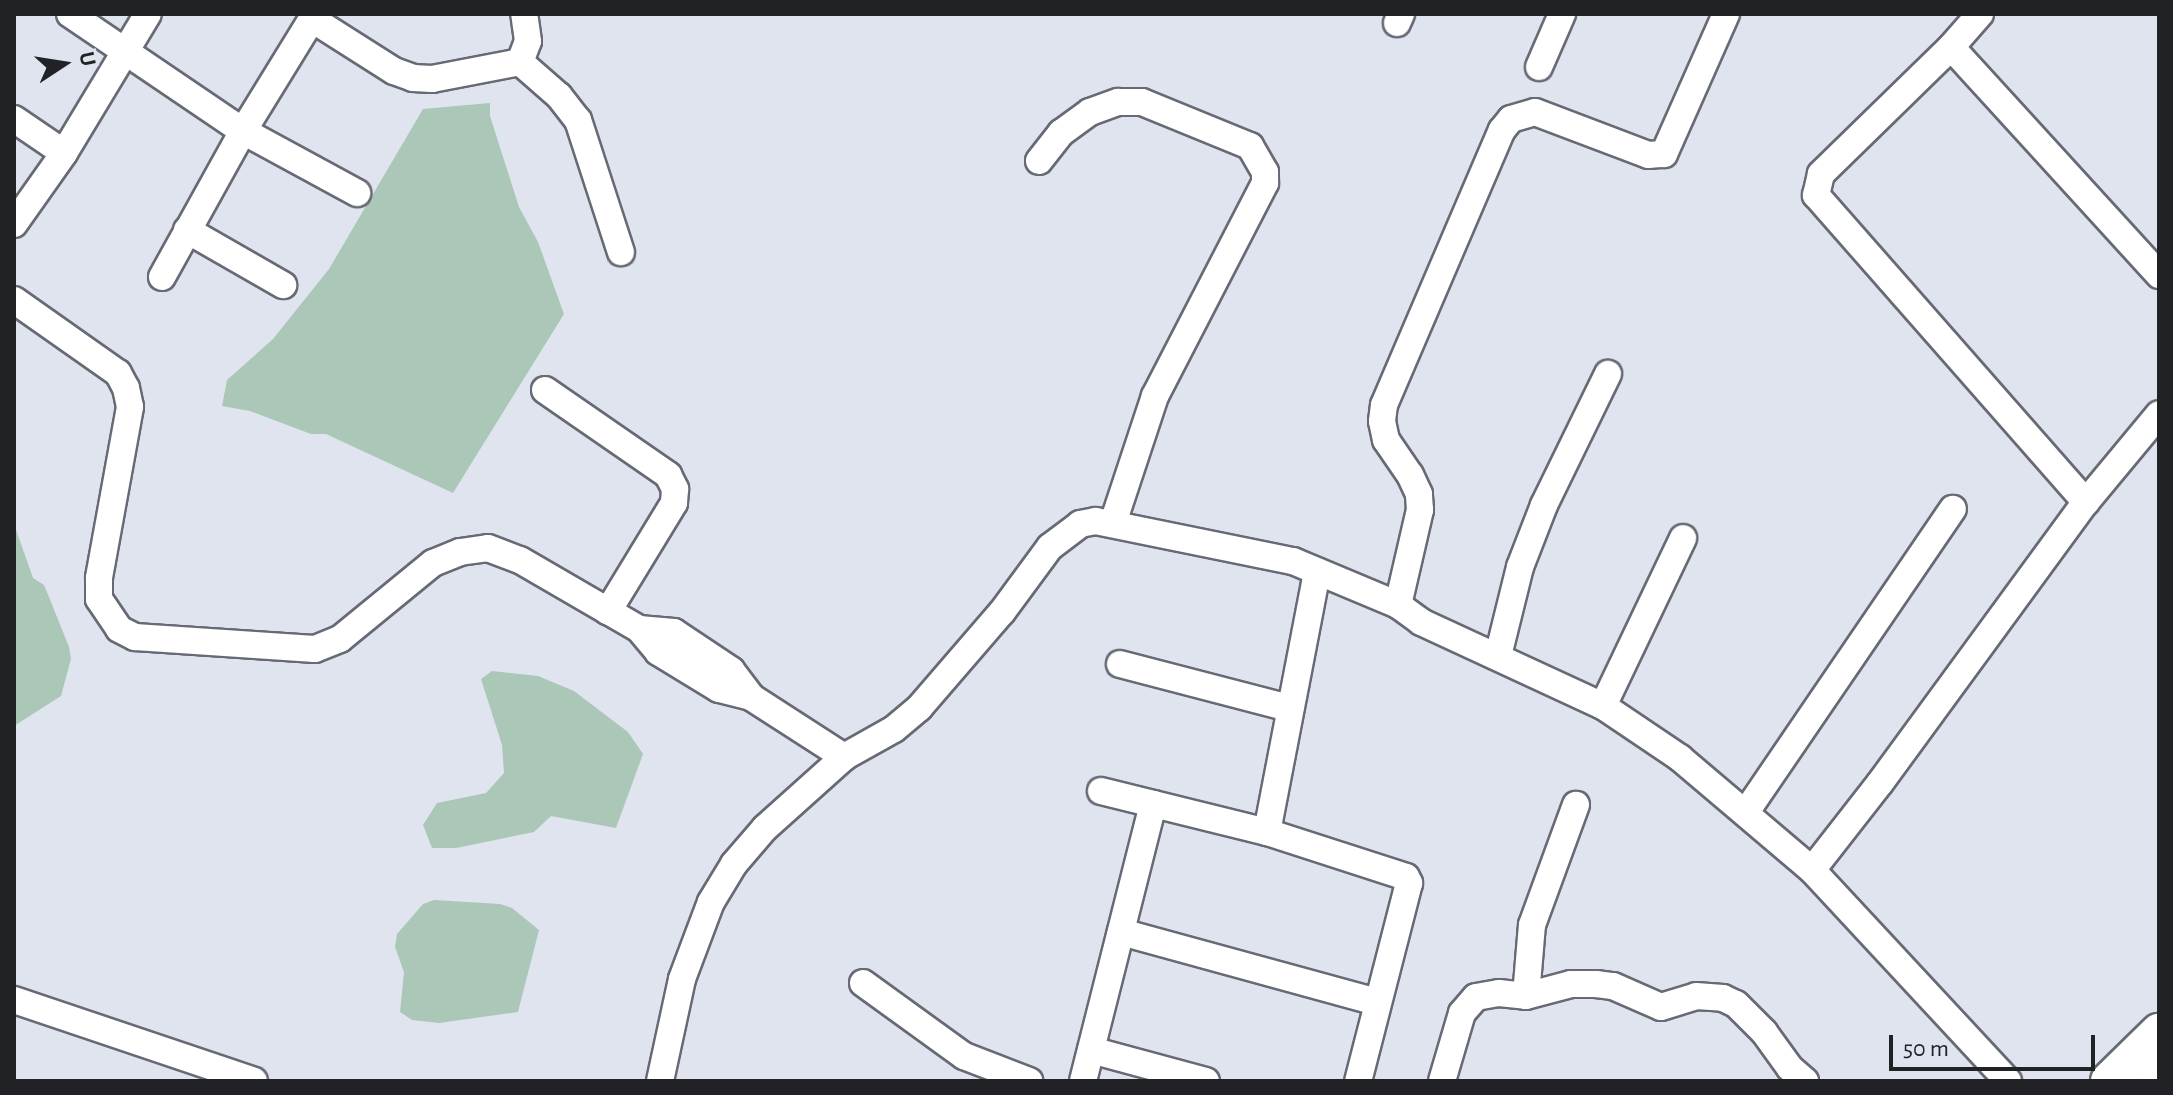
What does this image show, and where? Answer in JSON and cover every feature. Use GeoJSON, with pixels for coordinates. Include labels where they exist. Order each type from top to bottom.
{"type":"FeatureCollection","features":[{"type":"Feature","properties":{"kind":"highway"},"geometry":{"type":"LineString","coordinates":[[2110,1081],[2159,1033]]}},
{"type":"Feature","properties":{"kind":"street"},"geometry":{"type":"LineString","coordinates":[[70,14],[123,53],[243,131],[357,193]]}},
{"type":"Feature","properties":{"kind":"street"},"geometry":{"type":"LineString","coordinates":[[14,224],[64,153],[148,14]]}},
{"type":"Feature","properties":{"kind":"street"},"geometry":{"type":"LineString","coordinates":[[520,62],[528,41],[524,14]]}},
{"type":"Feature","properties":{"kind":"street"},"geometry":{"type":"LineString","coordinates":[[1539,67],[1562,14]]}},
{"type":"Feature","properties":{"kind":"street"},"geometry":{"type":"LineString","coordinates":[[1398,605],[1420,510],[1419,494],[1386,440],[1382,421],[1384,405],[1502,130],[1511,119],[1535,112],[1648,155],[1664,154],[1726,14]]}},
{"type":"Feature","properties":{"kind":"street"},"geometry":{"type":"LineString","coordinates":[[1980,14],[1951,47],[1821,174],[1816,195],[2086,502]]}},
{"type":"Feature","properties":{"kind":"street"},"geometry":{"type":"LineString","coordinates":[[162,277],[243,131],[314,17],[394,71],[413,78],[432,79],[520,62]]}},
{"type":"Feature","properties":{"kind":"street"},"geometry":{"type":"LineString","coordinates":[[1951,47],[2159,275]]}},
{"type":"Feature","properties":{"kind":"street"},"geometry":{"type":"LineString","coordinates":[[520,62],[559,96],[578,120],[621,252]]}},
{"type":"Feature","properties":{"kind":"street"},"geometry":{"type":"LineString","coordinates":[[1039,161],[1061,133],[1090,112],[1118,102],[1142,102],[1250,146],[1262,161],[1265,172],[1265,183],[1155,396],[1113,523]]}},
{"type":"Feature","properties":{"kind":"street"},"geometry":{"type":"LineString","coordinates":[[14,119],[64,153]]}},
{"type":"Feature","properties":{"kind":"street"},"geometry":{"type":"LineString","coordinates":[[187,230],[283,285]]}},
{"type":"Feature","properties":{"kind":"street"},"geometry":{"type":"LineString","coordinates":[[14,300],[118,373],[126,388],[130,407],[99,578],[99,599],[119,629],[135,637],[315,649],[340,639],[433,563],[460,552],[488,548],[520,560],[639,629],[674,632],[731,670],[751,697],[844,757]]}},
{"type":"Feature","properties":{"kind":"street"},"geometry":{"type":"LineString","coordinates":[[1498,656],[1520,567],[1544,505],[1608,374]]}},
{"type":"Feature","properties":{"kind":"street"},"geometry":{"type":"LineString","coordinates":[[545,390],[668,475],[675,489],[674,503],[608,611]]}},
{"type":"Feature","properties":{"kind":"street"},"geometry":{"type":"LineString","coordinates":[[1812,870],[1890,771],[2086,502],[2159,414]]}},
{"type":"Feature","properties":{"kind":"street"},"geometry":{"type":"LineString","coordinates":[[1746,812],[1953,509]]}},
{"type":"Feature","properties":{"kind":"street"},"geometry":{"type":"LineString","coordinates":[[660,1081],[682,979],[711,902],[734,864],[765,828],[844,757],[894,729],[919,708],[1063,535],[1080,524],[1096,521],[1265,553],[1398,605],[1421,622],[1603,706],[1680,758],[1812,870],[2008,1081]]}},
{"type":"Feature","properties":{"kind":"street"},"geometry":{"type":"LineString","coordinates":[[1603,706],[1683,538]]}},
{"type":"Feature","properties":{"kind":"street"},"geometry":{"type":"LineString","coordinates":[[1267,832],[1317,572]]}},
{"type":"Feature","properties":{"kind":"street"},"geometry":{"type":"LineString","coordinates":[[1120,664],[1289,708]]}},
{"type":"Feature","properties":{"kind":"street"},"geometry":{"type":"LineString","coordinates":[[1101,791],[1267,832],[1406,877],[1409,883],[1358,1081]]}},
{"type":"Feature","properties":{"kind":"street"},"geometry":{"type":"LineString","coordinates":[[1083,1081],[1153,804]]}},
{"type":"Feature","properties":{"kind":"street"},"geometry":{"type":"LineString","coordinates":[[1526,996],[1532,925],[1576,805]]}},
{"type":"Feature","properties":{"kind":"street"},"geometry":{"type":"LineString","coordinates":[[1121,932],[1377,1002]]}},
{"type":"Feature","properties":{"kind":"street"},"geometry":{"type":"LineString","coordinates":[[863,983],[964,1056],[1029,1081]]}},
{"type":"Feature","properties":{"kind":"street"},"geometry":{"type":"LineString","coordinates":[[1442,1081],[1466,1004],[1476,997],[1499,993],[1526,996],[1571,984],[1613,986],[1661,1007],[1696,996],[1723,998],[1736,1004],[1764,1032],[1790,1068],[1805,1081]]}},
{"type":"Feature","properties":{"kind":"street"},"geometry":{"type":"LineString","coordinates":[[14,1000],[254,1081]]}},
{"type":"Feature","properties":{"kind":"street"},"geometry":{"type":"LineString","coordinates":[[1091,1050],[1206,1081]]}},
{"type":"Feature","properties":{"kind":"green space"},"geometry":{"type":"Polygon","coordinates":[[[490,103],[490,116],[519,207],[538,242],[564,314],[453,493],[326,434],[311,434],[250,411],[222,406],[227,380],[273,339],[329,269],[423,109],[490,103]]]}},
{"type":"Feature","properties":{"kind":"green space"},"geometry":{"type":"Polygon","coordinates":[[[14,524],[33,578],[44,585],[71,659],[61,696],[14,726],[14,524]]]}},
{"type":"Feature","properties":{"kind":"green space"},"geometry":{"type":"Polygon","coordinates":[[[492,671],[538,676],[574,691],[628,732],[643,754],[616,828],[551,816],[534,832],[456,848],[432,848],[423,825],[437,803],[486,793],[504,773],[502,745],[481,679],[492,671]]]}},
{"type":"Feature","properties":{"kind":"green space"},"geometry":{"type":"Polygon","coordinates":[[[434,900],[500,904],[512,908],[539,930],[518,1012],[439,1023],[412,1020],[400,1012],[404,972],[395,947],[397,934],[423,904],[434,900]]]}}]}
